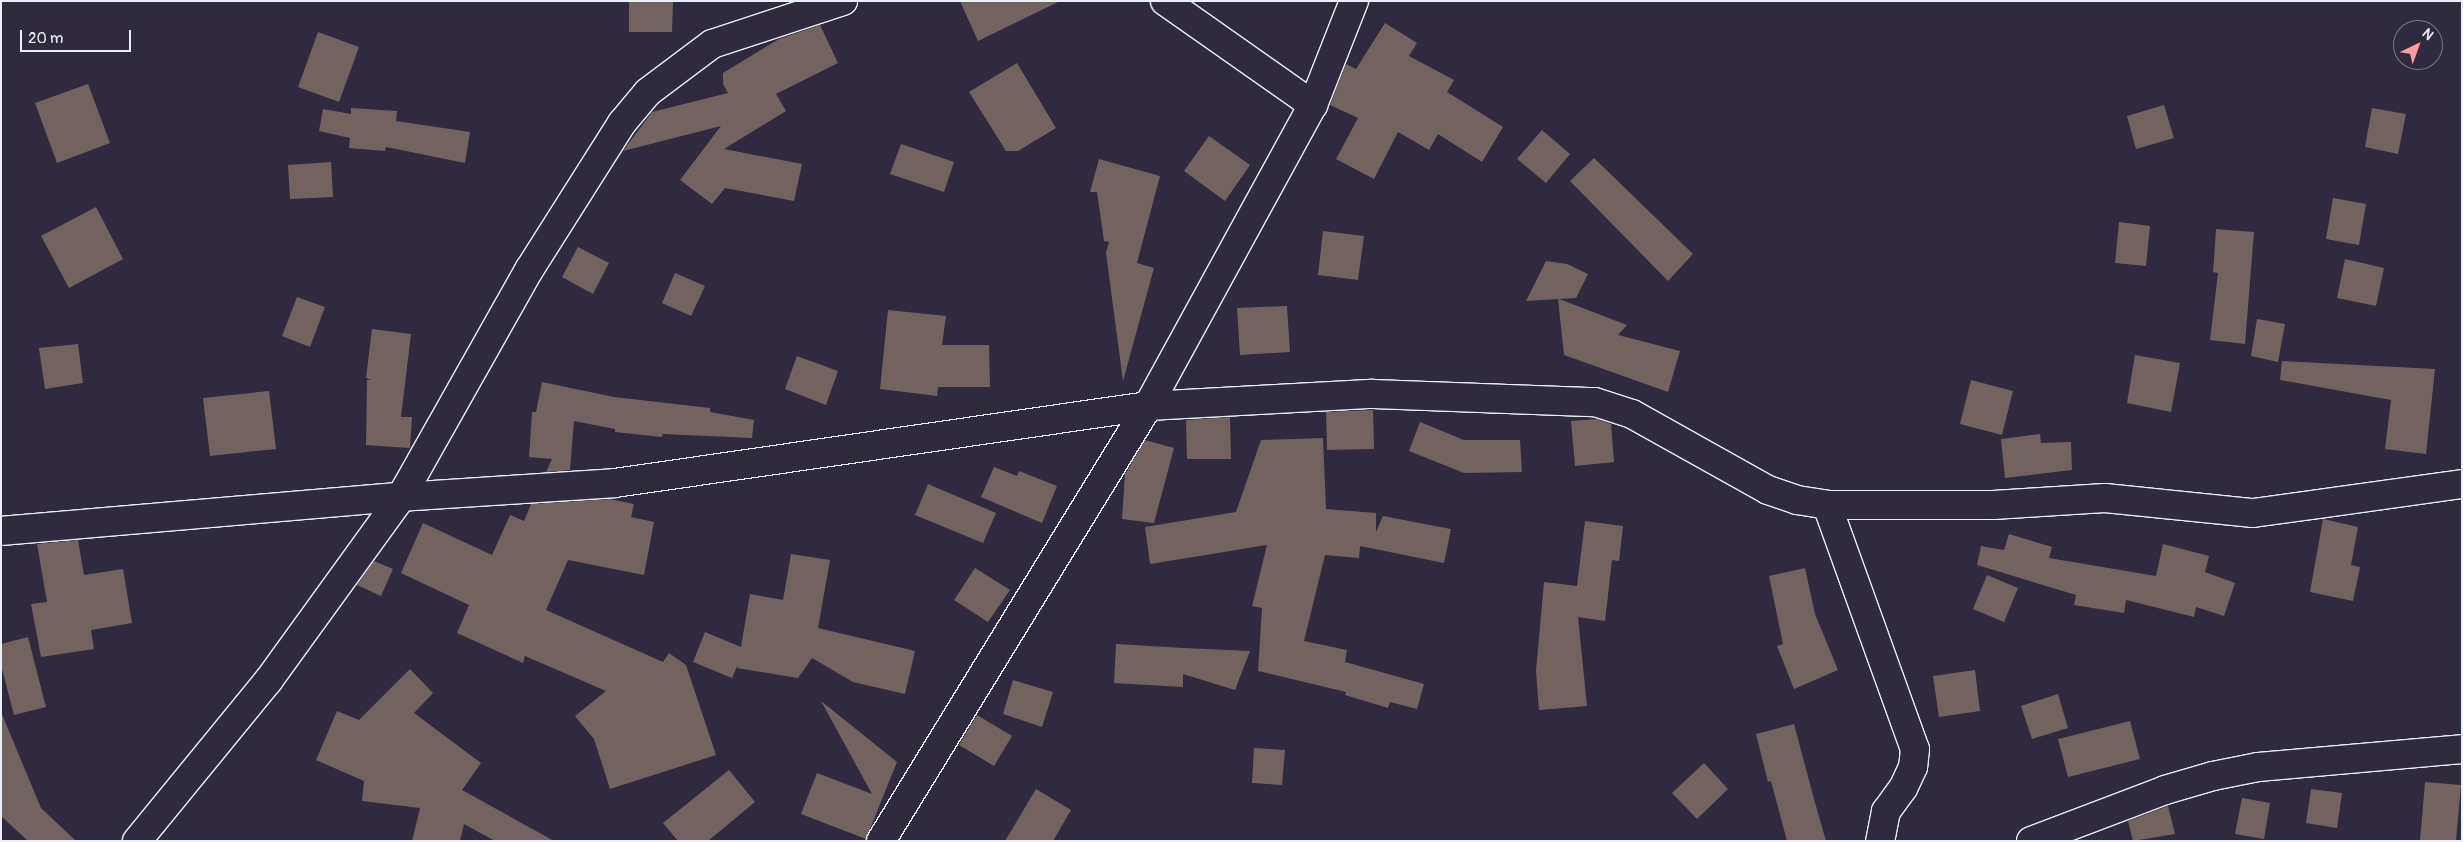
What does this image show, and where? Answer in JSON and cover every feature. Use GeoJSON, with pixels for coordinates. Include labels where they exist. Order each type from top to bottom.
{"type":"FeatureCollection","features":[{"type":"Feature","properties":{"kind":"street"},"geometry":{"type":"LineString","coordinates":[[138,841],[268,681],[402,497],[528,270],[622,124],[648,92],[712,44],[843,1]]}},
{"type":"Feature","properties":{"kind":"street"},"geometry":{"type":"LineString","coordinates":[[1165,1],[1313,105]]}},
{"type":"Feature","properties":{"kind":"street"},"geometry":{"type":"LineString","coordinates":[[881,841],[1148,406],[1313,105],[1354,1]]}},
{"type":"Feature","properties":{"kind":"street"},"geometry":{"type":"LineString","coordinates":[[1,531],[402,497],[615,483],[1148,406],[1373,394],[1595,402],[1632,414],[1768,490],[1797,500],[1827,505],[1993,505],[2105,498],[2253,513],[2462,484]]}},
{"type":"Feature","properties":{"kind":"street"},"geometry":{"type":"LineString","coordinates":[[1827,505],[1915,749],[1913,767],[1903,788],[1886,811],[1880,841]]}},
{"type":"Feature","properties":{"kind":"street"},"geometry":{"type":"LineString","coordinates":[[2031,841],[2165,790],[2213,776],[2258,767],[2462,749]]}},
{"type":"Feature","properties":{"kind":"building"},"geometry":{"type":"Polygon","coordinates":[[[629,1],[673,1],[672,32],[629,32],[629,1]]]}},
{"type":"Feature","properties":{"kind":"building"},"geometry":{"type":"Polygon","coordinates":[[[960,1],[1060,1],[978,41],[960,1]]]}},
{"type":"Feature","properties":{"kind":"building"},"geometry":{"type":"Polygon","coordinates":[[[1385,23],[1417,43],[1409,56],[1454,80],[1447,92],[1503,127],[1482,162],[1438,134],[1429,150],[1398,132],[1374,179],[1336,159],[1358,118],[1330,105],[1346,64],[1356,69],[1385,23]]]}},
{"type":"Feature","properties":{"kind":"building"},"geometry":{"type":"Polygon","coordinates":[[[820,25],[838,63],[776,94],[786,111],[724,149],[802,164],[794,201],[725,188],[712,204],[680,180],[721,126],[623,151],[652,112],[728,93],[723,84],[723,73],[779,39],[820,25]]]}},
{"type":"Feature","properties":{"kind":"building"},"geometry":{"type":"Polygon","coordinates":[[[318,32],[359,47],[339,102],[298,87],[318,32]]]}},
{"type":"Feature","properties":{"kind":"building"},"geometry":{"type":"Polygon","coordinates":[[[1017,63],[1056,128],[1018,151],[1006,151],[969,92],[1017,63]]]}},
{"type":"Feature","properties":{"kind":"building"},"geometry":{"type":"Polygon","coordinates":[[[88,84],[110,143],[57,163],[35,103],[88,84]]]}},
{"type":"Feature","properties":{"kind":"building"},"geometry":{"type":"Polygon","coordinates":[[[2164,105],[2174,138],[2136,149],[2127,116],[2164,105]]]}},
{"type":"Feature","properties":{"kind":"building"},"geometry":{"type":"Polygon","coordinates":[[[351,108],[397,111],[396,121],[470,132],[465,163],[386,147],[385,151],[349,148],[350,138],[319,131],[323,109],[351,114],[351,108]]]}},
{"type":"Feature","properties":{"kind":"building"},"geometry":{"type":"Polygon","coordinates":[[[2372,108],[2406,114],[2398,154],[2365,147],[2372,108]]]}},
{"type":"Feature","properties":{"kind":"building"},"geometry":{"type":"Polygon","coordinates":[[[1542,130],[1570,154],[1546,183],[1517,159],[1542,130]]]}},
{"type":"Feature","properties":{"kind":"building"},"geometry":{"type":"Polygon","coordinates":[[[1209,136],[1250,165],[1225,201],[1184,171],[1209,136]]]}},
{"type":"Feature","properties":{"kind":"building"},"geometry":{"type":"Polygon","coordinates":[[[901,144],[954,162],[944,192],[890,174],[901,144]]]}},
{"type":"Feature","properties":{"kind":"building"},"geometry":{"type":"Polygon","coordinates":[[[1594,158],[1693,254],[1668,281],[1570,181],[1594,158]]]}},
{"type":"Feature","properties":{"kind":"building"},"geometry":{"type":"Polygon","coordinates":[[[1099,159],[1160,176],[1137,263],[1154,268],[1123,381],[1106,253],[1109,242],[1104,241],[1097,192],[1090,192],[1099,159]]]}},
{"type":"Feature","properties":{"kind":"building"},"geometry":{"type":"Polygon","coordinates":[[[331,162],[333,197],[290,199],[288,165],[331,162]]]}},
{"type":"Feature","properties":{"kind":"building"},"geometry":{"type":"Polygon","coordinates":[[[2333,198],[2366,204],[2359,245],[2326,239],[2333,198]]]}},
{"type":"Feature","properties":{"kind":"building"},"geometry":{"type":"Polygon","coordinates":[[[96,207],[123,259],[69,288],[41,236],[96,207]]]}},
{"type":"Feature","properties":{"kind":"building"},"geometry":{"type":"Polygon","coordinates":[[[2119,222],[2150,226],[2146,266],[2115,263],[2119,222]]]}},
{"type":"Feature","properties":{"kind":"building"},"geometry":{"type":"Polygon","coordinates":[[[2216,229],[2254,232],[2245,344],[2210,340],[2218,273],[2213,272],[2216,229]]]}},
{"type":"Feature","properties":{"kind":"building"},"geometry":{"type":"Polygon","coordinates":[[[1323,231],[1364,236],[1358,280],[1318,275],[1323,231]]]}},
{"type":"Feature","properties":{"kind":"building"},"geometry":{"type":"Polygon","coordinates":[[[578,247],[609,263],[593,294],[562,277],[578,247]]]}},
{"type":"Feature","properties":{"kind":"building"},"geometry":{"type":"Polygon","coordinates":[[[2345,259],[2384,268],[2376,306],[2337,298],[2345,259]]]}},
{"type":"Feature","properties":{"kind":"building"},"geometry":{"type":"Polygon","coordinates":[[[1546,261],[1567,264],[1588,274],[1576,298],[1559,299],[1627,325],[1618,335],[1680,351],[1668,392],[1564,355],[1558,299],[1526,301],[1546,261]]]}},
{"type":"Feature","properties":{"kind":"building"},"geometry":{"type":"Polygon","coordinates":[[[675,273],[705,286],[691,316],[662,303],[675,273]]]}},
{"type":"Feature","properties":{"kind":"building"},"geometry":{"type":"Polygon","coordinates":[[[297,297],[325,307],[310,347],[282,336],[297,297]]]}},
{"type":"Feature","properties":{"kind":"building"},"geometry":{"type":"Polygon","coordinates":[[[1287,306],[1290,352],[1240,355],[1237,308],[1287,306]]]}},
{"type":"Feature","properties":{"kind":"building"},"geometry":{"type":"Polygon","coordinates":[[[888,310],[946,316],[942,345],[989,345],[990,387],[938,387],[937,396],[880,389],[888,310]]]}},
{"type":"Feature","properties":{"kind":"building"},"geometry":{"type":"Polygon","coordinates":[[[2257,319],[2285,324],[2278,362],[2251,356],[2257,319]]]}},
{"type":"Feature","properties":{"kind":"building"},"geometry":{"type":"Polygon","coordinates":[[[372,329],[411,334],[401,417],[412,417],[410,448],[366,445],[367,380],[371,380],[366,378],[372,329]]]}},
{"type":"Feature","properties":{"kind":"building"},"geometry":{"type":"Polygon","coordinates":[[[78,344],[83,383],[45,389],[39,348],[78,344]]]}},
{"type":"Feature","properties":{"kind":"building"},"geometry":{"type":"Polygon","coordinates":[[[2135,355],[2180,363],[2171,412],[2127,403],[2135,355]]]}},
{"type":"Feature","properties":{"kind":"building"},"geometry":{"type":"Polygon","coordinates":[[[797,356],[838,371],[826,405],[785,389],[797,356]]]}},
{"type":"Feature","properties":{"kind":"building"},"geometry":{"type":"Polygon","coordinates":[[[2282,361],[2435,369],[2426,454],[2385,449],[2391,400],[2280,380],[2282,361]]]}},
{"type":"Feature","properties":{"kind":"building"},"geometry":{"type":"Polygon","coordinates":[[[1971,380],[2013,391],[2002,435],[1960,424],[1971,380]]]}},
{"type":"Feature","properties":{"kind":"building"},"geometry":{"type":"Polygon","coordinates":[[[542,382],[614,397],[710,408],[710,412],[754,420],[752,438],[663,434],[662,437],[615,432],[615,429],[574,421],[570,470],[546,472],[552,459],[529,457],[532,412],[536,412],[542,382]]]}},
{"type":"Feature","properties":{"kind":"building"},"geometry":{"type":"Polygon","coordinates":[[[269,391],[276,449],[210,456],[203,398],[269,391]]]}},
{"type":"Feature","properties":{"kind":"building"},"geometry":{"type":"Polygon","coordinates":[[[1373,410],[1374,449],[1327,450],[1326,412],[1373,410]]]}},
{"type":"Feature","properties":{"kind":"building"},"geometry":{"type":"Polygon","coordinates":[[[1230,417],[1231,459],[1187,459],[1186,420],[1230,417]]]}},
{"type":"Feature","properties":{"kind":"building"},"geometry":{"type":"Polygon","coordinates":[[[1597,419],[1611,424],[1614,462],[1575,466],[1571,421],[1597,419]]]}},
{"type":"Feature","properties":{"kind":"building"},"geometry":{"type":"Polygon","coordinates":[[[1420,422],[1464,440],[1520,440],[1522,472],[1464,473],[1409,451],[1420,422]]]}},
{"type":"Feature","properties":{"kind":"building"},"geometry":{"type":"Polygon","coordinates":[[[2040,434],[2041,443],[2071,442],[2072,470],[2005,478],[2001,439],[2040,434]]]}},
{"type":"Feature","properties":{"kind":"building"},"geometry":{"type":"Polygon","coordinates":[[[1323,438],[1326,509],[1376,513],[1376,532],[1383,516],[1451,529],[1444,563],[1360,546],[1359,558],[1325,555],[1304,641],[1347,650],[1345,662],[1424,684],[1417,709],[1390,702],[1388,708],[1345,695],[1346,692],[1258,671],[1262,608],[1252,606],[1267,545],[1150,564],[1145,527],[1236,512],[1261,440],[1323,438]]]}},
{"type":"Feature","properties":{"kind":"building"},"geometry":{"type":"Polygon","coordinates":[[[1145,440],[1174,448],[1154,523],[1122,519],[1125,474],[1145,440]]]}},
{"type":"Feature","properties":{"kind":"building"},"geometry":{"type":"Polygon","coordinates":[[[994,467],[1017,476],[1019,471],[1057,486],[1042,523],[981,497],[994,467]]]}},
{"type":"Feature","properties":{"kind":"building"},"geometry":{"type":"Polygon","coordinates":[[[928,484],[996,513],[983,543],[915,515],[928,484]]]}},
{"type":"Feature","properties":{"kind":"building"},"geometry":{"type":"Polygon","coordinates":[[[609,499],[634,504],[631,517],[654,522],[644,575],[568,560],[546,610],[663,662],[669,653],[686,665],[716,755],[610,789],[594,739],[575,716],[606,691],[525,656],[523,663],[457,633],[469,605],[401,573],[423,523],[492,555],[510,515],[524,521],[531,504],[609,499]]]}},
{"type":"Feature","properties":{"kind":"building"},"geometry":{"type":"Polygon","coordinates":[[[2323,519],[2358,527],[2351,565],[2360,567],[2353,601],[2310,592],[2323,519]]]}},
{"type":"Feature","properties":{"kind":"building"},"geometry":{"type":"Polygon","coordinates":[[[1585,521],[1623,526],[1619,561],[1612,560],[1605,621],[1578,617],[1587,706],[1539,710],[1536,671],[1544,582],[1577,586],[1585,521]]]}},
{"type":"Feature","properties":{"kind":"building"},"geometry":{"type":"Polygon","coordinates":[[[2009,534],[2052,547],[2049,558],[2156,576],[2163,544],[2209,556],[2205,572],[2235,583],[2224,616],[2196,607],[2194,617],[2126,600],[2124,613],[2074,605],[2076,595],[1977,565],[1981,546],[2004,550],[2009,534]]]}},
{"type":"Feature","properties":{"kind":"building"},"geometry":{"type":"Polygon","coordinates":[[[78,540],[84,575],[123,569],[132,623],[91,630],[94,649],[41,657],[31,604],[47,602],[37,544],[78,540]]]}},
{"type":"Feature","properties":{"kind":"building"},"geometry":{"type":"Polygon","coordinates":[[[791,554],[830,560],[818,628],[915,651],[905,694],[853,682],[812,658],[798,678],[737,668],[738,664],[732,678],[693,662],[705,632],[741,647],[750,594],[783,600],[791,554]]]}},
{"type":"Feature","properties":{"kind":"building"},"geometry":{"type":"Polygon","coordinates":[[[374,561],[393,569],[381,596],[357,585],[374,561]]]}},
{"type":"Feature","properties":{"kind":"building"},"geometry":{"type":"Polygon","coordinates":[[[975,568],[1010,590],[988,622],[954,600],[975,568]]]}},
{"type":"Feature","properties":{"kind":"building"},"geometry":{"type":"Polygon","coordinates":[[[1805,568],[1815,614],[1838,670],[1794,689],[1777,646],[1783,644],[1769,576],[1805,568]]]}},
{"type":"Feature","properties":{"kind":"building"},"geometry":{"type":"Polygon","coordinates":[[[1987,575],[2018,588],[2004,622],[1973,609],[1987,575]]]}},
{"type":"Feature","properties":{"kind":"building"},"geometry":{"type":"Polygon","coordinates":[[[28,637],[46,707],[14,715],[1,665],[1,644],[28,637]]]}},
{"type":"Feature","properties":{"kind":"building"},"geometry":{"type":"Polygon","coordinates":[[[1116,644],[1250,651],[1235,690],[1183,674],[1183,687],[1114,683],[1116,644]]]}},
{"type":"Feature","properties":{"kind":"building"},"geometry":{"type":"Polygon","coordinates":[[[410,669],[433,693],[414,713],[481,763],[462,790],[554,841],[495,841],[464,824],[460,841],[412,841],[420,808],[362,801],[364,781],[316,760],[337,711],[359,720],[410,669]]]}},
{"type":"Feature","properties":{"kind":"building"},"geometry":{"type":"Polygon","coordinates":[[[1975,670],[1980,711],[1939,717],[1933,676],[1975,670]]]}},
{"type":"Feature","properties":{"kind":"building"},"geometry":{"type":"Polygon","coordinates":[[[1013,680],[1053,692],[1042,727],[1003,714],[1013,680]]]}},
{"type":"Feature","properties":{"kind":"building"},"geometry":{"type":"Polygon","coordinates":[[[2058,694],[2068,728],[2032,739],[2021,706],[2058,694]]]}},
{"type":"Feature","properties":{"kind":"building"},"geometry":{"type":"Polygon","coordinates":[[[821,701],[897,762],[866,839],[801,814],[817,773],[872,794],[821,701]]]}},
{"type":"Feature","properties":{"kind":"building"},"geometry":{"type":"Polygon","coordinates":[[[1,712],[41,808],[76,841],[28,841],[1,816],[1,712]]]}},
{"type":"Feature","properties":{"kind":"building"},"geometry":{"type":"Polygon","coordinates":[[[977,715],[1012,736],[994,766],[959,745],[977,715]]]}},
{"type":"Feature","properties":{"kind":"building"},"geometry":{"type":"Polygon","coordinates":[[[2130,721],[2140,759],[2068,777],[2058,739],[2130,721]]]}},
{"type":"Feature","properties":{"kind":"building"},"geometry":{"type":"Polygon","coordinates":[[[1794,724],[1826,841],[1787,841],[1771,781],[1768,782],[1756,734],[1794,724]]]}},
{"type":"Feature","properties":{"kind":"building"},"geometry":{"type":"Polygon","coordinates":[[[1254,748],[1285,750],[1282,785],[1252,783],[1254,748]]]}},
{"type":"Feature","properties":{"kind":"building"},"geometry":{"type":"Polygon","coordinates":[[[1704,763],[1728,789],[1697,819],[1672,793],[1704,763]]]}},
{"type":"Feature","properties":{"kind":"building"},"geometry":{"type":"Polygon","coordinates":[[[729,770],[755,802],[708,841],[678,841],[663,823],[729,770]]]}},
{"type":"Feature","properties":{"kind":"building"},"geometry":{"type":"Polygon","coordinates":[[[2425,782],[2461,785],[2456,841],[2420,841],[2425,782]]]}},
{"type":"Feature","properties":{"kind":"building"},"geometry":{"type":"Polygon","coordinates":[[[1036,789],[1071,810],[1053,841],[1005,841],[1036,789]]]}},
{"type":"Feature","properties":{"kind":"building"},"geometry":{"type":"Polygon","coordinates":[[[2311,789],[2342,793],[2337,828],[2306,823],[2311,789]]]}},
{"type":"Feature","properties":{"kind":"building"},"geometry":{"type":"Polygon","coordinates":[[[2242,798],[2270,803],[2264,839],[2235,834],[2242,798]]]}},
{"type":"Feature","properties":{"kind":"building"},"geometry":{"type":"Polygon","coordinates":[[[2168,806],[2175,834],[2133,841],[2128,821],[2168,806]]]}}]}
